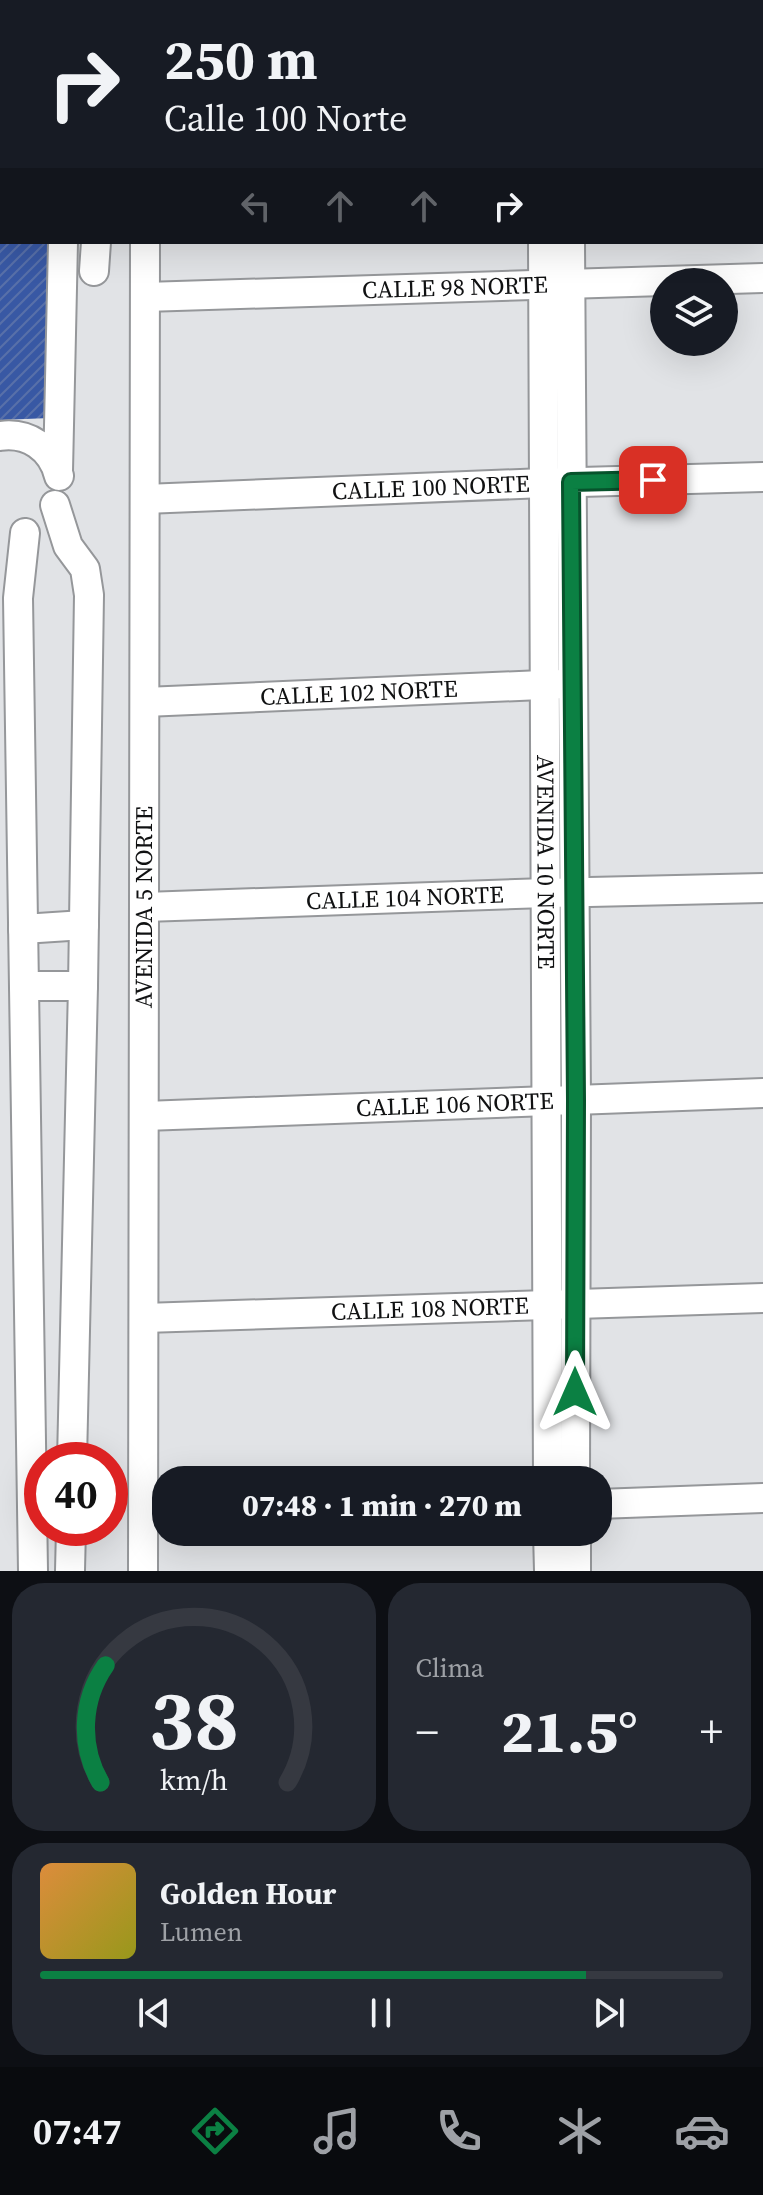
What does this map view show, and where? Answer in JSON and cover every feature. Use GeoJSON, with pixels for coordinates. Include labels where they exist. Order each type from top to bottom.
{"type":"FeatureCollection","features":[{"type":"Feature","properties":{"kind":"street"},"geometry":{"type":"LineString","coordinates":[[33,1571],[18,598],[12,534],[37,527],[48,517],[55,505],[60,483],[63,244]]}},
{"type":"Feature","properties":{"kind":"street"},"geometry":{"type":"LineString","coordinates":[[94,271],[96,244]]}},
{"type":"Feature","properties":{"kind":"street","name":"AVENIDA 5 NORTE"},"geometry":{"type":"LineString","coordinates":[[145,244],[144,1318],[152,1470]]}},
{"type":"Feature","properties":{"kind":"street","name":"AVENIDA 10 NORTE"},"geometry":{"type":"LineString","coordinates":[[544,244],[556,285],[558,684],[546,893],[547,1100],[574,1466]]}},
{"type":"Feature","properties":{"kind":"street","name":"AVENIDA 10 NORTE"},"geometry":{"type":"LineString","coordinates":[[556,285],[569,244]]}},
{"type":"Feature","properties":{"kind":"street","name":"CALLE 98 NORTE"},"geometry":{"type":"LineString","coordinates":[[145,297],[763,278]]}},
{"type":"Feature","properties":{"kind":"street"},"geometry":{"type":"LineString","coordinates":[[0,436],[16,435],[38,443],[47,451],[58,471]]}},
{"type":"Feature","properties":{"kind":"street","name":"CALLE 100 NORTE"},"geometry":{"type":"LineString","coordinates":[[145,499],[763,477]]}},
{"type":"Feature","properties":{"kind":"street"},"geometry":{"type":"LineString","coordinates":[[55,505],[68,546],[85,569],[89,595],[72,1442]]}},
{"type":"Feature","properties":{"kind":"street","name":"AVENIDA 10 NORTE"},"geometry":{"type":"LineString","coordinates":[[549,1466],[576,1100],[574,892],[558,684]]}},
{"type":"Feature","properties":{"kind":"street","name":"CALLE 102 NORTE"},"geometry":{"type":"LineString","coordinates":[[145,702],[558,684]]}},
{"type":"Feature","properties":{"kind":"street","name":"CALLE 104 NORTE"},"geometry":{"type":"LineString","coordinates":[[145,907],[763,888]]}},
{"type":"Feature","properties":{"kind":"street"},"geometry":{"type":"LineString","coordinates":[[23,929],[84,925]]}},
{"type":"Feature","properties":{"kind":"street"},"geometry":{"type":"LineString","coordinates":[[24,986],[83,986]]}},
{"type":"Feature","properties":{"kind":"street","name":"CALLE 106 NORTE"},"geometry":{"type":"LineString","coordinates":[[145,1116],[763,1093]]}},
{"type":"Feature","properties":{"kind":"street","name":"CALLE 108 NORTE"},"geometry":{"type":"LineString","coordinates":[[144,1318],[763,1298]]}},
{"type":"Feature","properties":{"kind":"street"},"geometry":{"type":"LineString","coordinates":[[612,1503],[763,1498]]}},
{"type":"Feature","properties":{"kind":"street","name":"AVENIDA 5 NORTE"},"geometry":{"type":"LineString","coordinates":[[143,1571],[152,1538]]}},
{"type":"Feature","properties":{"kind":"street"},"geometry":{"type":"LineString","coordinates":[[70,1571],[71,1546]]}},
{"type":"Feature","properties":{"kind":"street"},"geometry":{"type":"LineString","coordinates":[[548,1546],[549,1571]]}},
{"type":"Feature","properties":{"kind":"street"},"geometry":{"type":"LineString","coordinates":[[576,1546],[576,1571]]}},
{"type":"Feature","properties":{"kind":"building"},"geometry":{"type":"Polygon","coordinates":[[[0,244],[49,244],[50,418],[0,420],[0,244]]]}},
{"type":"Feature","properties":{"kind":"route"},"geometry":{"type":"LineString","coordinates":[[575,1392],[571,482],[653,480]]}}]}
